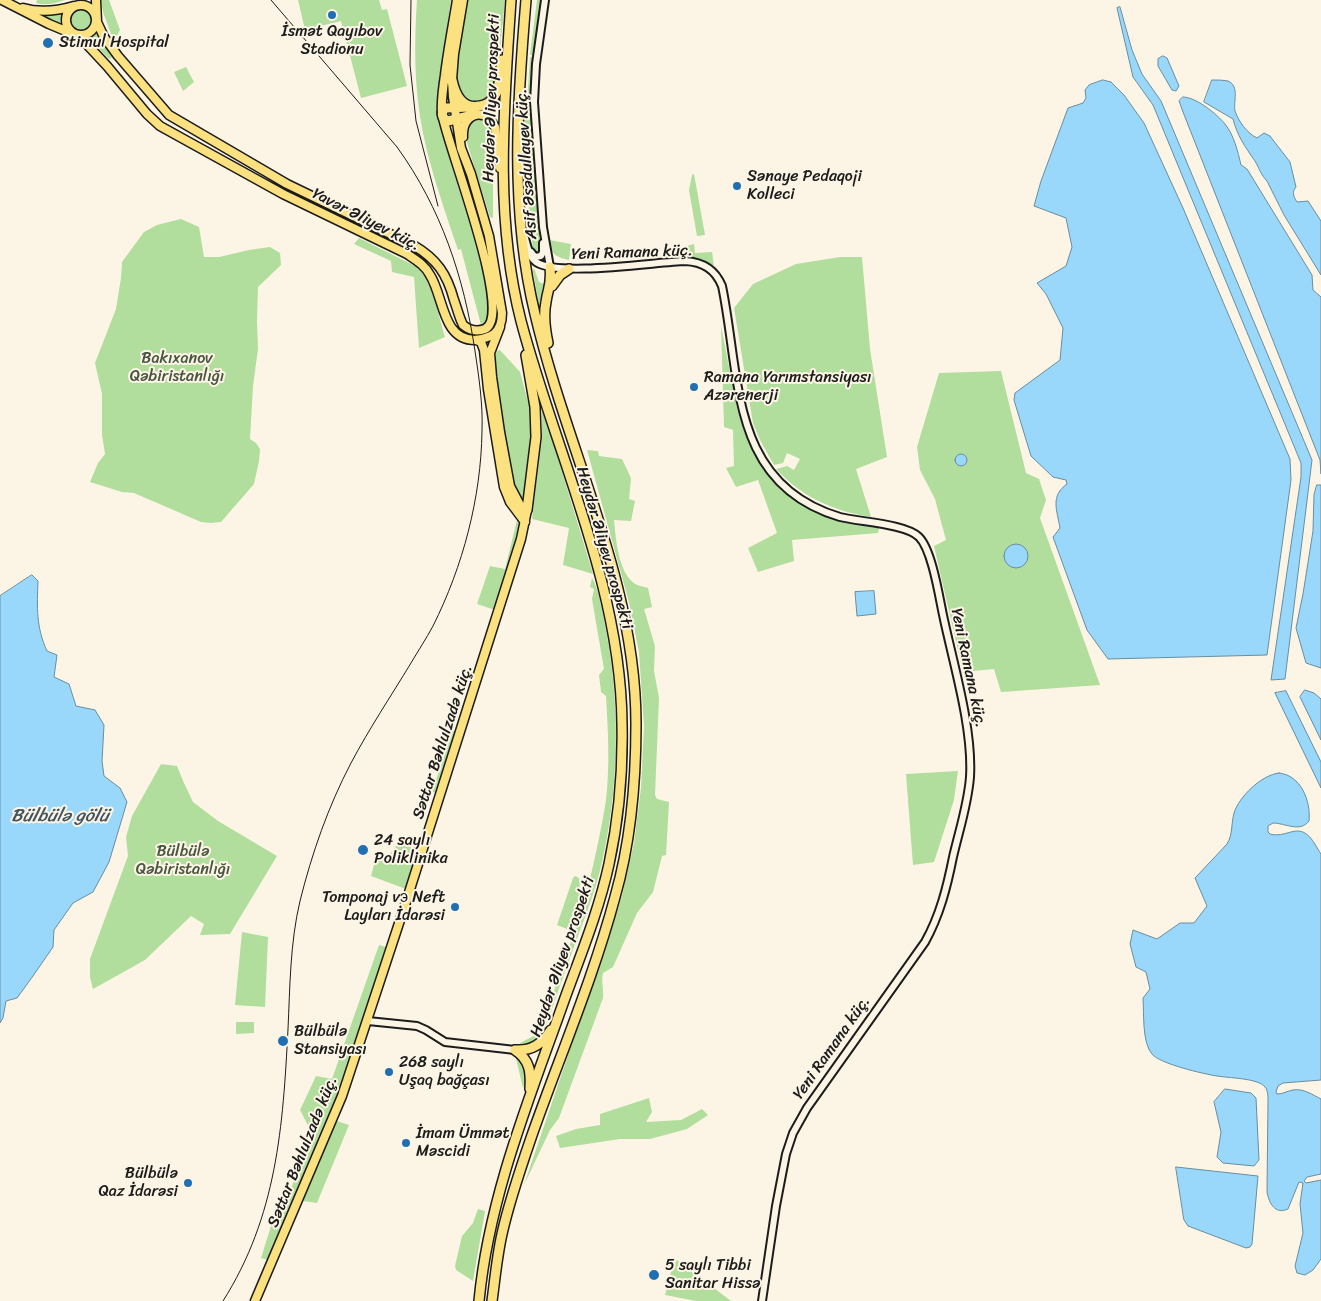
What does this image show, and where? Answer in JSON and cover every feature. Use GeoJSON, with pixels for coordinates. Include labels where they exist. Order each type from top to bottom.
{"type":"FeatureCollection","features":[{"type":"Feature","properties":{"kind":"highway"},"geometry":{"type":"LineString","coordinates":[[473,111],[455,107],[445,109],[442,115],[446,121],[457,120],[489,103],[497,92],[511,0]]}},
{"type":"Feature","properties":{"kind":"highway","name":"Heydər Əliyev prospekti"},"geometry":{"type":"LineString","coordinates":[[479,1301],[494,1210],[525,1113],[602,895],[616,832],[622,748],[621,688],[606,600],[521,320],[510,258],[504,205],[504,116],[511,0]]}},
{"type":"Feature","properties":{"kind":"highway","name":"Heydər Əliyev prospekti"},"geometry":{"type":"LineString","coordinates":[[492,1301],[501,1236],[509,1205],[556,1065],[593,967],[616,897],[629,834],[635,777],[635,688],[628,637],[611,565],[535,316],[527,275],[519,210],[517,146],[526,0]]}},
{"type":"Feature","properties":{"kind":"highway"},"geometry":{"type":"LineString","coordinates":[[452,80],[460,100],[473,111]]}},
{"type":"Feature","properties":{"kind":"highway"},"geometry":{"type":"LineString","coordinates":[[550,267],[551,282],[545,309],[546,330],[564,416]]}},
{"type":"Feature","properties":{"kind":"highway"},"geometry":{"type":"LineString","coordinates":[[550,290],[560,274],[570,269]]}},
{"type":"Feature","properties":{"kind":"highway"},"geometry":{"type":"LineString","coordinates":[[521,320],[535,407],[536,437],[528,510]]}},
{"type":"Feature","properties":{"kind":"highway"},"geometry":{"type":"LineString","coordinates":[[515,1050],[530,1049],[542,1042],[553,1026],[566,996]]}},
{"type":"Feature","properties":{"kind":"highway"},"geometry":{"type":"LineString","coordinates":[[515,1050],[526,1060],[530,1071],[530,1089],[525,1113]]}},
{"type":"Feature","properties":{"kind":"main road"},"geometry":{"type":"LineString","coordinates":[[2,0],[50,24],[76,34],[84,35],[95,26],[96,0]]}},
{"type":"Feature","properties":{"kind":"main road"},"geometry":{"type":"LineString","coordinates":[[76,34],[69,29],[66,20],[68,12],[81,0]]}},
{"type":"Feature","properties":{"kind":"main road"},"geometry":{"type":"LineString","coordinates":[[457,0],[444,76],[442,115],[473,213],[492,304],[491,322],[487,327],[480,330],[468,329],[456,318],[452,317],[450,326],[459,336],[481,342],[484,350],[488,389],[504,487],[510,502],[525,522]]}},
{"type":"Feature","properties":{"kind":"main road"},"geometry":{"type":"LineString","coordinates":[[463,0],[454,54],[452,80],[455,107],[461,148],[487,225],[502,313],[500,327],[492,345],[490,359],[500,432],[510,486],[520,505],[528,510]]}},
{"type":"Feature","properties":{"kind":"main road"},"geometry":{"type":"LineString","coordinates":[[12,5],[41,11],[84,5],[92,9],[96,18]]}},
{"type":"Feature","properties":{"kind":"main road","name":"Yavər Əliyev küç."},"geometry":{"type":"LineString","coordinates":[[96,18],[100,30],[118,56],[163,109],[176,120],[287,184],[429,255],[443,272],[463,325]]}},
{"type":"Feature","properties":{"kind":"main road","name":"Yavər Əliyev küç."},"geometry":{"type":"LineString","coordinates":[[76,34],[88,44],[147,114],[160,126],[283,194],[407,254],[422,264],[434,280],[450,326]]}},
{"type":"Feature","properties":{"kind":"main road"},"geometry":{"type":"LineString","coordinates":[[107,66],[118,56]]}},
{"type":"Feature","properties":{"kind":"main road"},"geometry":{"type":"LineString","coordinates":[[471,174],[463,131],[466,121],[473,111],[485,115],[493,123],[504,205]]}},
{"type":"Feature","properties":{"kind":"main road"},"geometry":{"type":"LineString","coordinates":[[484,261],[482,242],[484,239],[489,242],[493,257]]}},
{"type":"Feature","properties":{"kind":"main road"},"geometry":{"type":"LineString","coordinates":[[441,302],[447,314],[454,314],[456,309],[453,296]]}},
{"type":"Feature","properties":{"kind":"main road"},"geometry":{"type":"LineString","coordinates":[[474,340],[491,336],[500,327]]}},
{"type":"Feature","properties":{"kind":"main road","name":"Səttar Bəhlulzadə küç."},"geometry":{"type":"LineString","coordinates":[[255,1301],[335,1116],[368,1021],[517,555],[528,510]]}},
{"type":"Feature","properties":{"kind":"street","name":"Asif Əsədullayev küç."},"geometry":{"type":"LineString","coordinates":[[545,0],[536,64],[534,102],[543,227],[550,267]]}},
{"type":"Feature","properties":{"kind":"street"},"geometry":{"type":"LineString","coordinates":[[519,210],[528,248],[535,260],[550,267]]}},
{"type":"Feature","properties":{"kind":"street"},"geometry":{"type":"LineString","coordinates":[[528,248],[533,255],[541,256],[543,227]]}},
{"type":"Feature","properties":{"kind":"street","name":"Yeni Ramana küç."},"geometry":{"type":"LineString","coordinates":[[550,267],[570,269],[685,261],[703,264],[714,272],[719,280],[724,296],[736,385],[746,422],[758,453],[776,478],[791,492],[815,507],[848,519],[907,529],[921,538],[930,558],[961,699],[969,747],[970,776],[942,903],[925,942],[807,1108],[793,1133],[786,1154],[776,1206],[762,1301]]}},
{"type":"Feature","properties":{"kind":"street"},"geometry":{"type":"LineString","coordinates":[[368,1021],[417,1026],[446,1042],[515,1050]]}},
{"type":"Feature","properties":{"kind":"green space"},"geometry":{"type":"Polygon","coordinates":[[[37,0],[65,0],[43,4],[36,3],[37,0]]]}},
{"type":"Feature","properties":{"kind":"green space"},"geometry":{"type":"Polygon","coordinates":[[[101,0],[109,0],[120,30],[117,36],[111,34],[101,0]]]}},
{"type":"Feature","properties":{"kind":"green space"},"geometry":{"type":"Polygon","coordinates":[[[298,0],[379,0],[382,10],[387,9],[407,86],[361,98],[341,21],[305,30],[298,0]]]}},
{"type":"Feature","properties":{"kind":"green space"},"geometry":{"type":"Polygon","coordinates":[[[417,0],[451,0],[437,97],[437,112],[440,127],[476,238],[487,284],[490,312],[486,323],[481,325],[461,249],[458,250],[443,206],[423,133],[416,67],[417,0]]]}},
{"type":"Feature","properties":{"kind":"green space"},"geometry":{"type":"Polygon","coordinates":[[[467,0],[505,0],[496,89],[493,95],[478,105],[461,99],[455,76],[467,0]]]}},
{"type":"Feature","properties":{"kind":"green space"},"geometry":{"type":"Polygon","coordinates":[[[537,0],[542,0],[532,55],[530,55],[537,0]]]}},
{"type":"Feature","properties":{"kind":"green space"},"geometry":{"type":"Polygon","coordinates":[[[81,8],[89,11],[92,19],[89,27],[81,30],[73,27],[70,19],[73,11],[81,8]]]}},
{"type":"Feature","properties":{"kind":"green space"},"geometry":{"type":"Polygon","coordinates":[[[62,12],[60,25],[40,15],[62,12]]]}},
{"type":"Feature","properties":{"kind":"green space"},"geometry":{"type":"Polygon","coordinates":[[[96,31],[112,57],[109,59],[88,38],[96,31]]]}},
{"type":"Feature","properties":{"kind":"green space"},"geometry":{"type":"Polygon","coordinates":[[[530,57],[532,57],[530,102],[542,245],[540,252],[535,254],[529,213],[524,123],[524,105],[527,104],[530,57]]]}},
{"type":"Feature","properties":{"kind":"green space"},"geometry":{"type":"Polygon","coordinates":[[[186,67],[194,82],[183,91],[174,72],[186,67]]]}},
{"type":"Feature","properties":{"kind":"green space"},"geometry":{"type":"Polygon","coordinates":[[[497,97],[496,122],[467,111],[497,97]]]}},
{"type":"Feature","properties":{"kind":"green space"},"geometry":{"type":"Polygon","coordinates":[[[478,117],[489,121],[493,133],[493,218],[490,217],[467,143],[466,135],[469,120],[478,117]]]}},
{"type":"Feature","properties":{"kind":"green space"},"geometry":{"type":"Polygon","coordinates":[[[694,174],[705,235],[697,236],[689,190],[692,175],[694,174]]]}},
{"type":"Feature","properties":{"kind":"green space","name":"Bakıxanov Qəbiristanlığı"},"geometry":{"type":"Polygon","coordinates":[[[181,219],[199,227],[204,257],[219,257],[270,247],[280,253],[281,265],[258,287],[258,349],[253,386],[250,439],[260,449],[254,484],[221,522],[201,522],[134,493],[122,492],[90,482],[98,463],[105,454],[102,435],[102,394],[95,363],[116,309],[122,262],[144,232],[157,225],[181,219]]]}},
{"type":"Feature","properties":{"kind":"green space"},"geometry":{"type":"Polygon","coordinates":[[[359,238],[419,268],[432,293],[445,337],[419,348],[414,277],[392,272],[391,261],[354,244],[359,238]]]}},
{"type":"Feature","properties":{"kind":"green space"},"geometry":{"type":"Polygon","coordinates":[[[549,240],[571,244],[569,260],[554,254],[549,240]]]}},
{"type":"Feature","properties":{"kind":"green space"},"geometry":{"type":"Polygon","coordinates":[[[694,244],[695,253],[712,252],[714,266],[705,261],[695,259],[674,258],[678,250],[694,244]]]}},
{"type":"Feature","properties":{"kind":"green space"},"geometry":{"type":"Polygon","coordinates":[[[840,257],[862,257],[870,349],[887,457],[856,469],[871,517],[831,507],[807,495],[776,469],[787,466],[794,470],[800,459],[787,453],[783,463],[774,465],[760,440],[753,423],[734,308],[753,284],[796,264],[840,257]]]}},
{"type":"Feature","properties":{"kind":"green space"},"geometry":{"type":"Polygon","coordinates":[[[534,268],[539,282],[548,286],[540,311],[533,271],[534,268]]]}},
{"type":"Feature","properties":{"kind":"green space"},"geometry":{"type":"Polygon","coordinates":[[[721,326],[738,413],[754,449],[770,474],[780,484],[843,520],[879,528],[878,533],[792,540],[794,561],[758,572],[748,548],[777,533],[758,480],[736,487],[726,468],[734,466],[733,430],[724,427],[721,326]]]}},
{"type":"Feature","properties":{"kind":"green space"},"geometry":{"type":"Polygon","coordinates":[[[500,350],[520,372],[530,409],[532,449],[525,502],[519,500],[516,495],[504,445],[495,377],[495,361],[497,351],[500,350]]]}},
{"type":"Feature","properties":{"kind":"green space"},"geometry":{"type":"Polygon","coordinates":[[[1001,371],[1026,473],[1039,479],[1046,500],[1040,518],[1100,685],[1001,692],[994,669],[963,672],[934,546],[946,540],[935,499],[920,470],[917,447],[939,373],[1001,371]]]}},
{"type":"Feature","properties":{"kind":"green space"},"geometry":{"type":"Polygon","coordinates":[[[542,412],[544,412],[593,574],[563,565],[569,528],[532,519],[542,438],[542,412]]]}},
{"type":"Feature","properties":{"kind":"green space"},"geometry":{"type":"Polygon","coordinates":[[[587,450],[598,451],[599,456],[622,459],[631,478],[629,499],[635,501],[631,521],[614,520],[617,546],[622,565],[631,580],[637,585],[648,588],[652,607],[644,609],[655,646],[654,671],[659,698],[655,795],[657,799],[669,802],[666,855],[662,856],[653,892],[637,913],[613,967],[603,973],[603,998],[559,1118],[550,1130],[524,1185],[622,896],[634,843],[641,788],[644,726],[639,652],[629,602],[587,450]]]}},
{"type":"Feature","properties":{"kind":"green space"},"geometry":{"type":"Polygon","coordinates":[[[517,520],[521,521],[518,539],[495,610],[477,604],[490,566],[505,569],[517,520]]]}},
{"type":"Feature","properties":{"kind":"green space"},"geometry":{"type":"Polygon","coordinates":[[[592,578],[598,592],[609,647],[615,700],[616,755],[607,836],[592,897],[542,1037],[533,1045],[519,1046],[520,1043],[541,1032],[543,1027],[562,965],[584,908],[586,880],[590,879],[606,800],[608,735],[606,696],[601,692],[599,675],[604,669],[592,599],[594,589],[590,587],[592,578]]]}},
{"type":"Feature","properties":{"kind":"green space"},"geometry":{"type":"Polygon","coordinates":[[[453,731],[458,732],[437,794],[432,791],[453,731]]]}},
{"type":"Feature","properties":{"kind":"green space","name":"Bülbülə Qəbiristanlığı"},"geometry":{"type":"Polygon","coordinates":[[[161,764],[177,766],[193,802],[218,821],[277,856],[230,934],[200,935],[204,924],[191,916],[145,960],[93,989],[90,977],[90,959],[128,856],[126,837],[132,816],[161,764]]]}},
{"type":"Feature","properties":{"kind":"green space"},"geometry":{"type":"Polygon","coordinates":[[[958,771],[954,800],[934,862],[913,865],[906,774],[958,771]]]}},
{"type":"Feature","properties":{"kind":"green space"},"geometry":{"type":"Polygon","coordinates":[[[401,840],[420,847],[406,889],[371,876],[375,861],[386,859],[401,840]]]}},
{"type":"Feature","properties":{"kind":"green space"},"geometry":{"type":"Polygon","coordinates":[[[575,876],[579,878],[581,893],[567,929],[557,925],[575,876]]]}},
{"type":"Feature","properties":{"kind":"green space"},"geometry":{"type":"Polygon","coordinates":[[[242,932],[268,937],[265,1007],[235,1005],[242,932]]]}},
{"type":"Feature","properties":{"kind":"green space"},"geometry":{"type":"Polygon","coordinates":[[[379,945],[389,948],[316,1152],[268,1260],[261,1258],[276,1210],[284,1207],[312,1133],[300,1110],[316,1076],[332,1079],[379,945]]]}},
{"type":"Feature","properties":{"kind":"green space"},"geometry":{"type":"Polygon","coordinates":[[[236,1022],[254,1022],[254,1033],[236,1034],[236,1022]]]}},
{"type":"Feature","properties":{"kind":"green space"},"geometry":{"type":"Polygon","coordinates":[[[515,1054],[527,1068],[526,1081],[523,1088],[515,1054]]]}},
{"type":"Feature","properties":{"kind":"green space"},"geometry":{"type":"Polygon","coordinates":[[[649,1098],[652,1112],[646,1122],[681,1120],[702,1109],[708,1115],[687,1129],[650,1139],[620,1139],[560,1148],[556,1136],[576,1129],[600,1125],[600,1114],[649,1098]]]}},
{"type":"Feature","properties":{"kind":"green space"},"geometry":{"type":"Polygon","coordinates":[[[337,1121],[349,1125],[317,1203],[303,1201],[337,1121]]]}},
{"type":"Feature","properties":{"kind":"green space"},"geometry":{"type":"Polygon","coordinates":[[[478,1209],[485,1211],[473,1281],[456,1270],[455,1266],[462,1236],[473,1223],[478,1209]]]}},
{"type":"Feature","properties":{"kind":"green space"},"geometry":{"type":"Polygon","coordinates":[[[677,1260],[731,1301],[696,1301],[665,1295],[672,1268],[677,1260]]]}},
{"type":"Feature","properties":{"kind":"water"},"geometry":{"type":"Polygon","coordinates":[[[1120,7],[1132,50],[1142,74],[1161,101],[1312,460],[1285,679],[1271,680],[1301,477],[1301,463],[1153,105],[1133,77],[1117,8],[1120,7]]]}},
{"type":"Feature","properties":{"kind":"water"},"geometry":{"type":"Polygon","coordinates":[[[1163,56],[1167,58],[1179,86],[1176,91],[1172,90],[1158,66],[1158,59],[1163,56]]]}},
{"type":"Feature","properties":{"kind":"water"},"geometry":{"type":"Polygon","coordinates":[[[1103,80],[1111,82],[1124,95],[1144,123],[1183,208],[1290,459],[1291,480],[1267,655],[1108,659],[1087,630],[1053,537],[1060,528],[1056,509],[1058,493],[1067,484],[1066,480],[1053,477],[1031,456],[1014,400],[1015,393],[1060,360],[1063,328],[1046,294],[1037,283],[1066,266],[1072,247],[1066,218],[1034,206],[1041,181],[1068,108],[1083,103],[1086,98],[1085,90],[1089,85],[1103,80]]]}},
{"type":"Feature","properties":{"kind":"water"},"geometry":{"type":"Polygon","coordinates":[[[1212,80],[1232,83],[1235,90],[1235,111],[1244,127],[1257,138],[1264,133],[1270,136],[1290,162],[1296,187],[1294,196],[1297,202],[1308,201],[1321,221],[1321,275],[1242,141],[1233,119],[1204,102],[1212,80]]]}},
{"type":"Feature","properties":{"kind":"water"},"geometry":{"type":"Polygon","coordinates":[[[1183,97],[1194,100],[1212,111],[1228,128],[1241,165],[1247,169],[1312,275],[1313,290],[1321,297],[1321,474],[1320,460],[1183,112],[1179,101],[1183,97]]]}},
{"type":"Feature","properties":{"kind":"water"},"geometry":{"type":"Polygon","coordinates":[[[963,454],[966,455],[966,465],[959,466],[956,465],[955,458],[956,455],[963,454]]]}},
{"type":"Feature","properties":{"kind":"water"},"geometry":{"type":"Polygon","coordinates":[[[1317,485],[1321,485],[1321,668],[1306,663],[1296,628],[1313,531],[1314,495],[1317,485]]]}},
{"type":"Feature","properties":{"kind":"water"},"geometry":{"type":"Polygon","coordinates":[[[1016,544],[1021,545],[1027,551],[1027,561],[1021,567],[1016,568],[1011,567],[1005,561],[1004,556],[1005,551],[1011,545],[1016,544]]]}},
{"type":"Feature","properties":{"kind":"water","name":"Bülbülə gölü"},"geometry":{"type":"Polygon","coordinates":[[[32,575],[38,581],[38,617],[43,642],[47,651],[57,655],[54,677],[69,684],[76,706],[95,710],[104,725],[102,761],[104,776],[120,788],[127,802],[109,862],[93,892],[73,903],[54,930],[53,947],[17,998],[6,1001],[3,1018],[0,1023],[0,596],[32,575]]]}},
{"type":"Feature","properties":{"kind":"water"},"geometry":{"type":"Polygon","coordinates":[[[874,591],[876,614],[857,616],[855,592],[874,591]]]}},
{"type":"Feature","properties":{"kind":"water"},"geometry":{"type":"Polygon","coordinates":[[[1305,690],[1314,693],[1321,699],[1321,740],[1300,697],[1305,690]]]}},
{"type":"Feature","properties":{"kind":"water"},"geometry":{"type":"Polygon","coordinates":[[[1286,691],[1321,762],[1321,788],[1275,693],[1286,691]]]}},
{"type":"Feature","properties":{"kind":"water"},"geometry":{"type":"Polygon","coordinates":[[[1279,773],[1293,779],[1303,790],[1308,805],[1309,821],[1305,825],[1297,827],[1273,823],[1268,826],[1268,832],[1276,835],[1297,831],[1302,832],[1312,840],[1321,854],[1321,1080],[1283,1083],[1278,1086],[1276,1092],[1279,1094],[1300,1090],[1321,1099],[1321,1174],[1307,1177],[1304,1181],[1306,1183],[1321,1180],[1321,1259],[1313,1270],[1305,1275],[1297,1273],[1295,1266],[1303,1233],[1300,1204],[1303,1183],[1299,1182],[1288,1209],[1280,1210],[1273,1207],[1267,1192],[1268,1094],[1266,1088],[1250,1080],[1211,1075],[1183,1068],[1157,1058],[1152,1054],[1145,1035],[1143,998],[1150,989],[1146,972],[1136,967],[1130,944],[1133,930],[1157,939],[1180,923],[1194,923],[1207,906],[1195,878],[1227,844],[1234,813],[1241,800],[1258,782],[1279,773]]]}},
{"type":"Feature","properties":{"kind":"water"},"geometry":{"type":"Polygon","coordinates":[[[1225,1089],[1251,1093],[1256,1098],[1259,1160],[1254,1166],[1223,1163],[1217,1157],[1221,1132],[1214,1102],[1225,1089]]]}},
{"type":"Feature","properties":{"kind":"water"},"geometry":{"type":"Polygon","coordinates":[[[1176,1167],[1258,1176],[1252,1244],[1250,1247],[1246,1248],[1188,1226],[1184,1220],[1176,1167]]]}},
{"type":"Feature","properties":{"kind":"railway"},"geometry":{"type":"LineString","coordinates":[[223,1301],[241,1269],[255,1236],[274,1170],[286,1065],[294,933],[310,865],[321,830],[351,763],[430,631],[444,603],[461,556],[474,506],[481,456],[482,431],[479,381],[464,296],[448,244],[426,194],[413,170],[397,147],[271,0]]}},
{"type":"Feature","properties":{"kind":"railway"},"geometry":{"type":"LineString","coordinates":[[411,0],[410,65],[416,121],[438,206]]}},
{"type":"Feature","properties":{"kind":"place","name":"İsmət Qayıbov Stadionu"},"geometry":{"type":"Point","coordinates":[332,15]}},
{"type":"Feature","properties":{"kind":"place","name":"Stimul Hospital"},"geometry":{"type":"Point","coordinates":[48,43]}},
{"type":"Feature","properties":{"kind":"place","name":"Sənaye Pedaqoji Kolleci"},"geometry":{"type":"Point","coordinates":[737,186]}},
{"type":"Feature","properties":{"kind":"place","name":"Ramana Yarımstansiyası Azərenerji"},"geometry":{"type":"Point","coordinates":[694,387]}},
{"type":"Feature","properties":{"kind":"place","name":"24 saylı Poliklinika"},"geometry":{"type":"Point","coordinates":[363,850]}},
{"type":"Feature","properties":{"kind":"place","name":"Tomponaj vэ Neft Layları İdarəsi"},"geometry":{"type":"Point","coordinates":[455,907]}},
{"type":"Feature","properties":{"kind":"place","name":"Bülbülə Stansiyası"},"geometry":{"type":"Point","coordinates":[283,1041]}},
{"type":"Feature","properties":{"kind":"place","name":"268 saylı Uşaq bağçası"},"geometry":{"type":"Point","coordinates":[389,1072]}},
{"type":"Feature","properties":{"kind":"place","name":"İmam Ümmət Məscidi"},"geometry":{"type":"Point","coordinates":[406,1143]}},
{"type":"Feature","properties":{"kind":"place","name":"Bülbülə Qaz İdarəsi"},"geometry":{"type":"Point","coordinates":[188,1183]}},
{"type":"Feature","properties":{"kind":"place","name":"5 saylı Tibbi Sanitar Hissə"},"geometry":{"type":"Point","coordinates":[654,1275]}}]}
